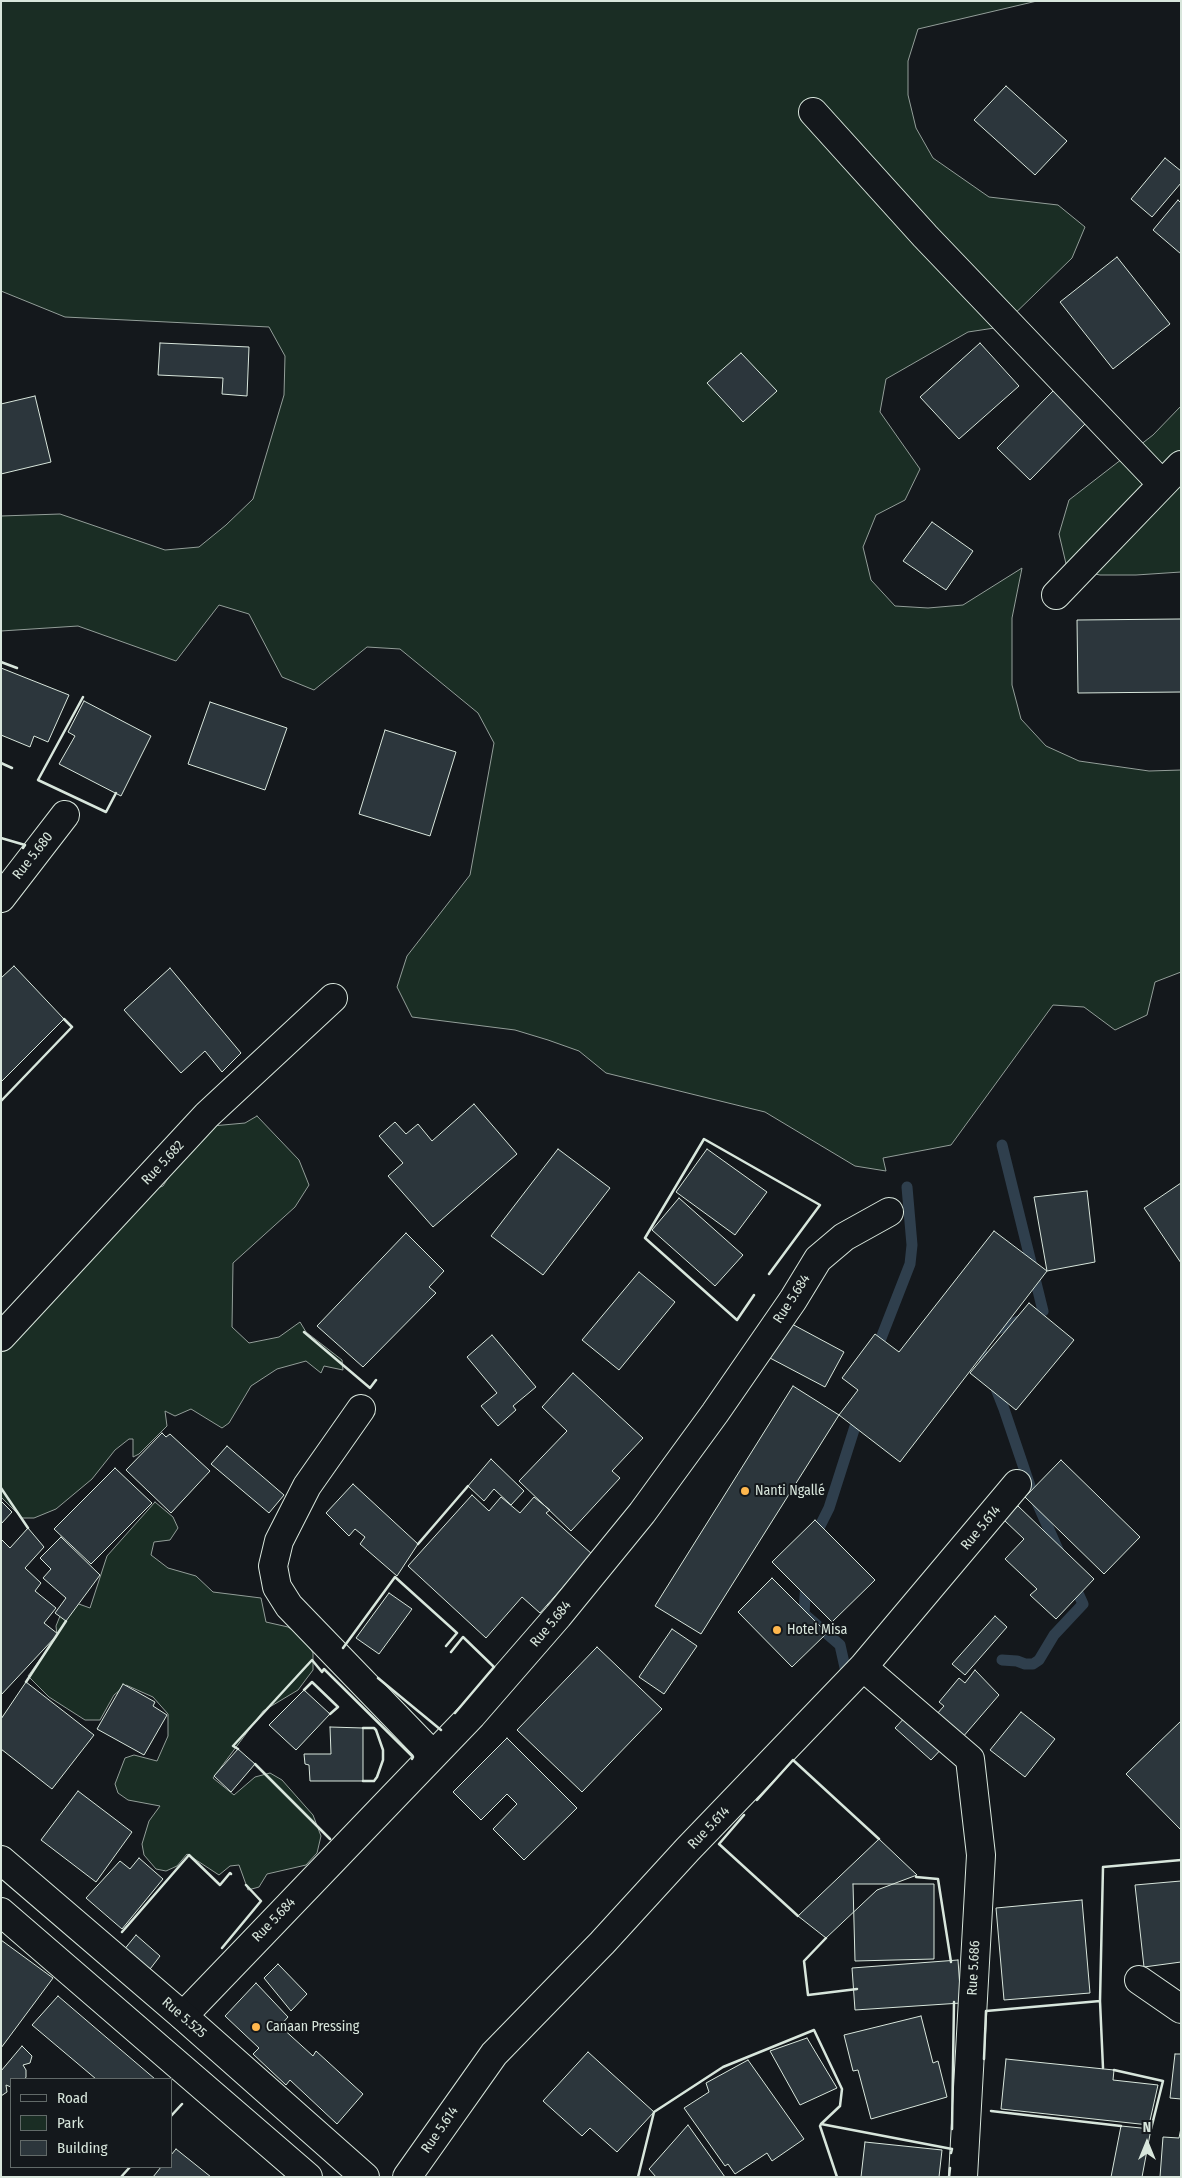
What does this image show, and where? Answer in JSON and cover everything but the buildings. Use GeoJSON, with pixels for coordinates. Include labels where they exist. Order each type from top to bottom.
{"type":"FeatureCollection","features":[{"type":"Feature","properties":{"kind":"street"},"geometry":{"type":"LineString","coordinates":[[812,112],[924,236],[1162,484]]}},
{"type":"Feature","properties":{"kind":"street"},"geometry":{"type":"LineString","coordinates":[[1056,595],[1181,465]]}},
{"type":"Feature","properties":{"kind":"street","name":"Rue 5.680"},"geometry":{"type":"LineString","coordinates":[[1,898],[65,815]]}},
{"type":"Feature","properties":{"kind":"street","name":"Rue 5.682"},"geometry":{"type":"LineString","coordinates":[[1,1337],[207,1115],[333,998]]}},
{"type":"Feature","properties":{"kind":"street","name":"Rue 5.684"},"geometry":{"type":"LineString","coordinates":[[183,2016],[472,1715],[558,1616],[642,1513],[720,1405],[818,1259],[844,1237],[889,1212]]}},
{"type":"Feature","properties":{"kind":"street"},"geometry":{"type":"LineString","coordinates":[[361,1409],[307,1486],[279,1541],[273,1566],[277,1587],[289,1606],[433,1755]]}},
{"type":"Feature","properties":{"kind":"street","name":"Rue 5.614"},"geometry":{"type":"LineString","coordinates":[[407,2177],[494,2054],[602,1943],[688,1848],[863,1667],[1017,1484]]}},
{"type":"Feature","properties":{"kind":"street","name":"Rue 5.686"},"geometry":{"type":"LineString","coordinates":[[863,1667],[970,1759],[981,1855],[963,2177]]}},
{"type":"Feature","properties":{"kind":"street","name":"Rue 5.525"},"geometry":{"type":"LineString","coordinates":[[1,1860],[183,2016],[365,2177]]}},
{"type":"Feature","properties":{"kind":"street"},"geometry":{"type":"LineString","coordinates":[[1,1912],[308,2177]]}},
{"type":"Feature","properties":{"kind":"street"},"geometry":{"type":"LineString","coordinates":[[1139,1980],[1181,2009]]}},
{"type":"Feature","properties":{"kind":"green space"},"geometry":{"type":"Polygon","coordinates":[[[1,1],[1037,1],[918,29],[908,61],[908,95],[916,128],[933,158],[989,197],[1058,205],[1085,227],[1072,258],[1001,327],[968,332],[886,379],[880,412],[920,469],[905,500],[876,515],[863,547],[871,580],[895,606],[928,608],[963,605],[1022,568],[1012,618],[1012,685],[1021,719],[1046,746],[1079,761],[1149,771],[1181,770],[1181,972],[1155,982],[1147,1015],[1115,1030],[1084,1007],[1053,1005],[951,1145],[883,1158],[886,1171],[855,1166],[765,1112],[606,1073],[579,1051],[548,1040],[515,1030],[412,1017],[397,987],[407,956],[470,875],[494,743],[478,713],[400,649],[367,647],[314,690],[282,677],[249,614],[219,605],[176,661],[78,626],[1,631],[1,516],[60,514],[165,550],[199,547],[253,499],[284,395],[285,356],[269,327],[65,317],[1,291],[1,1]]]}},
{"type":"Feature","properties":{"kind":"green space"},"geometry":{"type":"Polygon","coordinates":[[[1181,406],[1181,572],[1100,575],[1067,568],[1059,534],[1069,500],[1153,435],[1181,406]]]}},
{"type":"Feature","properties":{"kind":"green space"},"geometry":{"type":"Polygon","coordinates":[[[257,1116],[299,1160],[309,1185],[295,1207],[233,1263],[232,1327],[249,1343],[279,1337],[300,1322],[306,1332],[342,1360],[343,1370],[324,1366],[321,1373],[306,1361],[277,1369],[251,1386],[229,1423],[222,1428],[191,1409],[175,1416],[165,1411],[167,1426],[139,1454],[133,1457],[133,1439],[129,1439],[115,1450],[92,1479],[56,1509],[34,1518],[22,1518],[1,1497],[1,1344],[147,1192],[163,1186],[192,1141],[212,1126],[245,1123],[257,1116]]]}},
{"type":"Feature","properties":{"kind":"green space"},"geometry":{"type":"Polygon","coordinates":[[[155,1502],[173,1517],[178,1528],[170,1540],[154,1542],[151,1555],[168,1568],[196,1576],[213,1592],[261,1598],[266,1622],[288,1627],[304,1638],[313,1653],[313,1670],[298,1690],[263,1711],[213,1778],[234,1795],[255,1777],[270,1773],[282,1780],[313,1815],[321,1836],[317,1853],[306,1865],[267,1874],[259,1887],[248,1890],[239,1865],[230,1866],[219,1875],[187,1854],[177,1866],[166,1871],[156,1869],[144,1855],[142,1844],[149,1821],[160,1806],[128,1800],[118,1793],[115,1784],[125,1758],[134,1755],[157,1761],[168,1736],[168,1714],[153,1697],[126,1685],[114,1695],[100,1720],[85,1720],[49,1697],[28,1676],[57,1636],[56,1626],[62,1611],[76,1603],[90,1608],[107,1556],[155,1502]]]}},
{"type":"Feature","properties":{"kind":"waterway"},"geometry":{"type":"LineString","coordinates":[[991,1332],[1043,1311],[1002,1145]]}},
{"type":"Feature","properties":{"kind":"waterway"},"geometry":{"type":"LineString","coordinates":[[876,1351],[910,1264],[912,1245],[907,1187]]}},
{"type":"Feature","properties":{"kind":"waterway"},"geometry":{"type":"LineString","coordinates":[[978,1343],[1004,1409],[1031,1489],[1059,1552]]}},
{"type":"Feature","properties":{"kind":"waterway"},"geometry":{"type":"LineString","coordinates":[[814,1538],[829,1508],[859,1414]]}},
{"type":"Feature","properties":{"kind":"waterway"},"geometry":{"type":"LineString","coordinates":[[806,1580],[804,1614],[840,1645],[848,1681]]}},
{"type":"Feature","properties":{"kind":"waterway"},"geometry":{"type":"LineString","coordinates":[[1002,1660],[1017,1661],[1025,1664],[1033,1664],[1039,1660],[1054,1635],[1083,1604],[1073,1582]]}},
{"type":"Feature","properties":{"kind":"wall"},"geometry":{"type":"LineString","coordinates":[[1,662],[17,668]]}},
{"type":"Feature","properties":{"kind":"wall"},"geometry":{"type":"LineString","coordinates":[[83,697],[38,780],[106,812],[116,793]]}},
{"type":"Feature","properties":{"kind":"wall"},"geometry":{"type":"LineString","coordinates":[[1,763],[12,768]]}},
{"type":"Feature","properties":{"kind":"wall"},"geometry":{"type":"LineString","coordinates":[[1,838],[25,845],[23,848]]}},
{"type":"Feature","properties":{"kind":"wall"},"geometry":{"type":"LineString","coordinates":[[1,1101],[72,1027],[64,1019]]}},
{"type":"Feature","properties":{"kind":"wall"},"geometry":{"type":"LineString","coordinates":[[754,1295],[737,1320],[645,1238],[704,1139],[820,1205],[769,1274]]}},
{"type":"Feature","properties":{"kind":"wall"},"geometry":{"type":"LineString","coordinates":[[304,1332],[370,1388],[376,1380]]}},
{"type":"Feature","properties":{"kind":"wall"},"geometry":{"type":"LineString","coordinates":[[418,1544],[468,1486]]}},
{"type":"Feature","properties":{"kind":"wall"},"geometry":{"type":"LineString","coordinates":[[1,1488],[28,1528]]}},
{"type":"Feature","properties":{"kind":"wall"},"geometry":{"type":"LineString","coordinates":[[343,1648],[395,1577],[457,1633],[446,1646]]}},
{"type":"Feature","properties":{"kind":"wall"},"geometry":{"type":"LineString","coordinates":[[26,1682],[66,1621]]}},
{"type":"Feature","properties":{"kind":"wall"},"geometry":{"type":"LineString","coordinates":[[451,1652],[463,1637],[494,1667],[455,1713]]}},
{"type":"Feature","properties":{"kind":"wall"},"geometry":{"type":"LineString","coordinates":[[238,1749],[233,1746],[312,1660],[322,1672],[324,1669],[413,1757],[412,1759]]}},
{"type":"Feature","properties":{"kind":"wall"},"geometry":{"type":"LineString","coordinates":[[378,1678],[441,1730]]}},
{"type":"Feature","properties":{"kind":"wall"},"geometry":{"type":"LineString","coordinates":[[304,1690],[312,1682],[338,1707],[330,1714]]}},
{"type":"Feature","properties":{"kind":"wall"},"geometry":{"type":"LineString","coordinates":[[363,1728],[374,1728],[376,1730],[383,1750],[383,1760],[377,1777],[374,1781],[363,1781]]}},
{"type":"Feature","properties":{"kind":"wall"},"geometry":{"type":"LineString","coordinates":[[757,1800],[793,1760],[879,1839]]}},
{"type":"Feature","properties":{"kind":"wall"},"geometry":{"type":"LineString","coordinates":[[255,1764],[330,1839]]}},
{"type":"Feature","properties":{"kind":"wall"},"geometry":{"type":"LineString","coordinates":[[744,1815],[719,1844],[798,1916]]}},
{"type":"Feature","properties":{"kind":"wall"},"geometry":{"type":"LineString","coordinates":[[122,1932],[189,1855],[220,1885],[231,1874]]}},
{"type":"Feature","properties":{"kind":"wall"},"geometry":{"type":"LineString","coordinates":[[1100,2001],[1103,1867],[1181,1860]]}},
{"type":"Feature","properties":{"kind":"wall"},"geometry":{"type":"LineString","coordinates":[[916,1877],[938,1879],[951,1962]]}},
{"type":"Feature","properties":{"kind":"wall"},"geometry":{"type":"LineString","coordinates":[[222,1948],[261,1901],[246,1885]]}},
{"type":"Feature","properties":{"kind":"wall"},"geometry":{"type":"LineString","coordinates":[[826,1938],[804,1961],[808,1995],[857,1989]]}},
{"type":"Feature","properties":{"kind":"wall"},"geometry":{"type":"LineString","coordinates":[[984,2059],[986,2011],[1100,2001],[1103,2068]]}},
{"type":"Feature","properties":{"kind":"wall"},"geometry":{"type":"LineString","coordinates":[[952,2129],[954,2002]]}},
{"type":"Feature","properties":{"kind":"wall"},"geometry":{"type":"LineString","coordinates":[[638,2177],[654,2112],[723,2067],[814,2030],[842,2089],[840,2106],[821,2124],[952,2149],[951,2153]]}},
{"type":"Feature","properties":{"kind":"wall"},"geometry":{"type":"LineString","coordinates":[[1114,2070],[1163,2081],[1151,2129]]}},
{"type":"Feature","properties":{"kind":"wall"},"geometry":{"type":"LineString","coordinates":[[172,2115],[182,2104]]}},
{"type":"Feature","properties":{"kind":"wall"},"geometry":{"type":"LineString","coordinates":[[991,2111],[1121,2126]]}},
{"type":"Feature","properties":{"kind":"wall"},"geometry":{"type":"LineString","coordinates":[[821,2124],[820,2126],[837,2177]]}},
{"type":"Feature","properties":{"kind":"wall"},"geometry":{"type":"LineString","coordinates":[[121,2177],[129,2168]]}},
{"type":"Feature","properties":{"kind":"wall"},"geometry":{"type":"LineString","coordinates":[[949,2177],[950,2168]]}},
{"type":"Feature","properties":{"kind":"place","name":"Nanti Ngallé"},"geometry":{"type":"Point","coordinates":[745,1491]}},
{"type":"Feature","properties":{"kind":"place","name":"Hotel Misa"},"geometry":{"type":"Point","coordinates":[777,1630]}},
{"type":"Feature","properties":{"kind":"place","name":"Canaan Pressing"},"geometry":{"type":"Point","coordinates":[256,2027]}}]}
